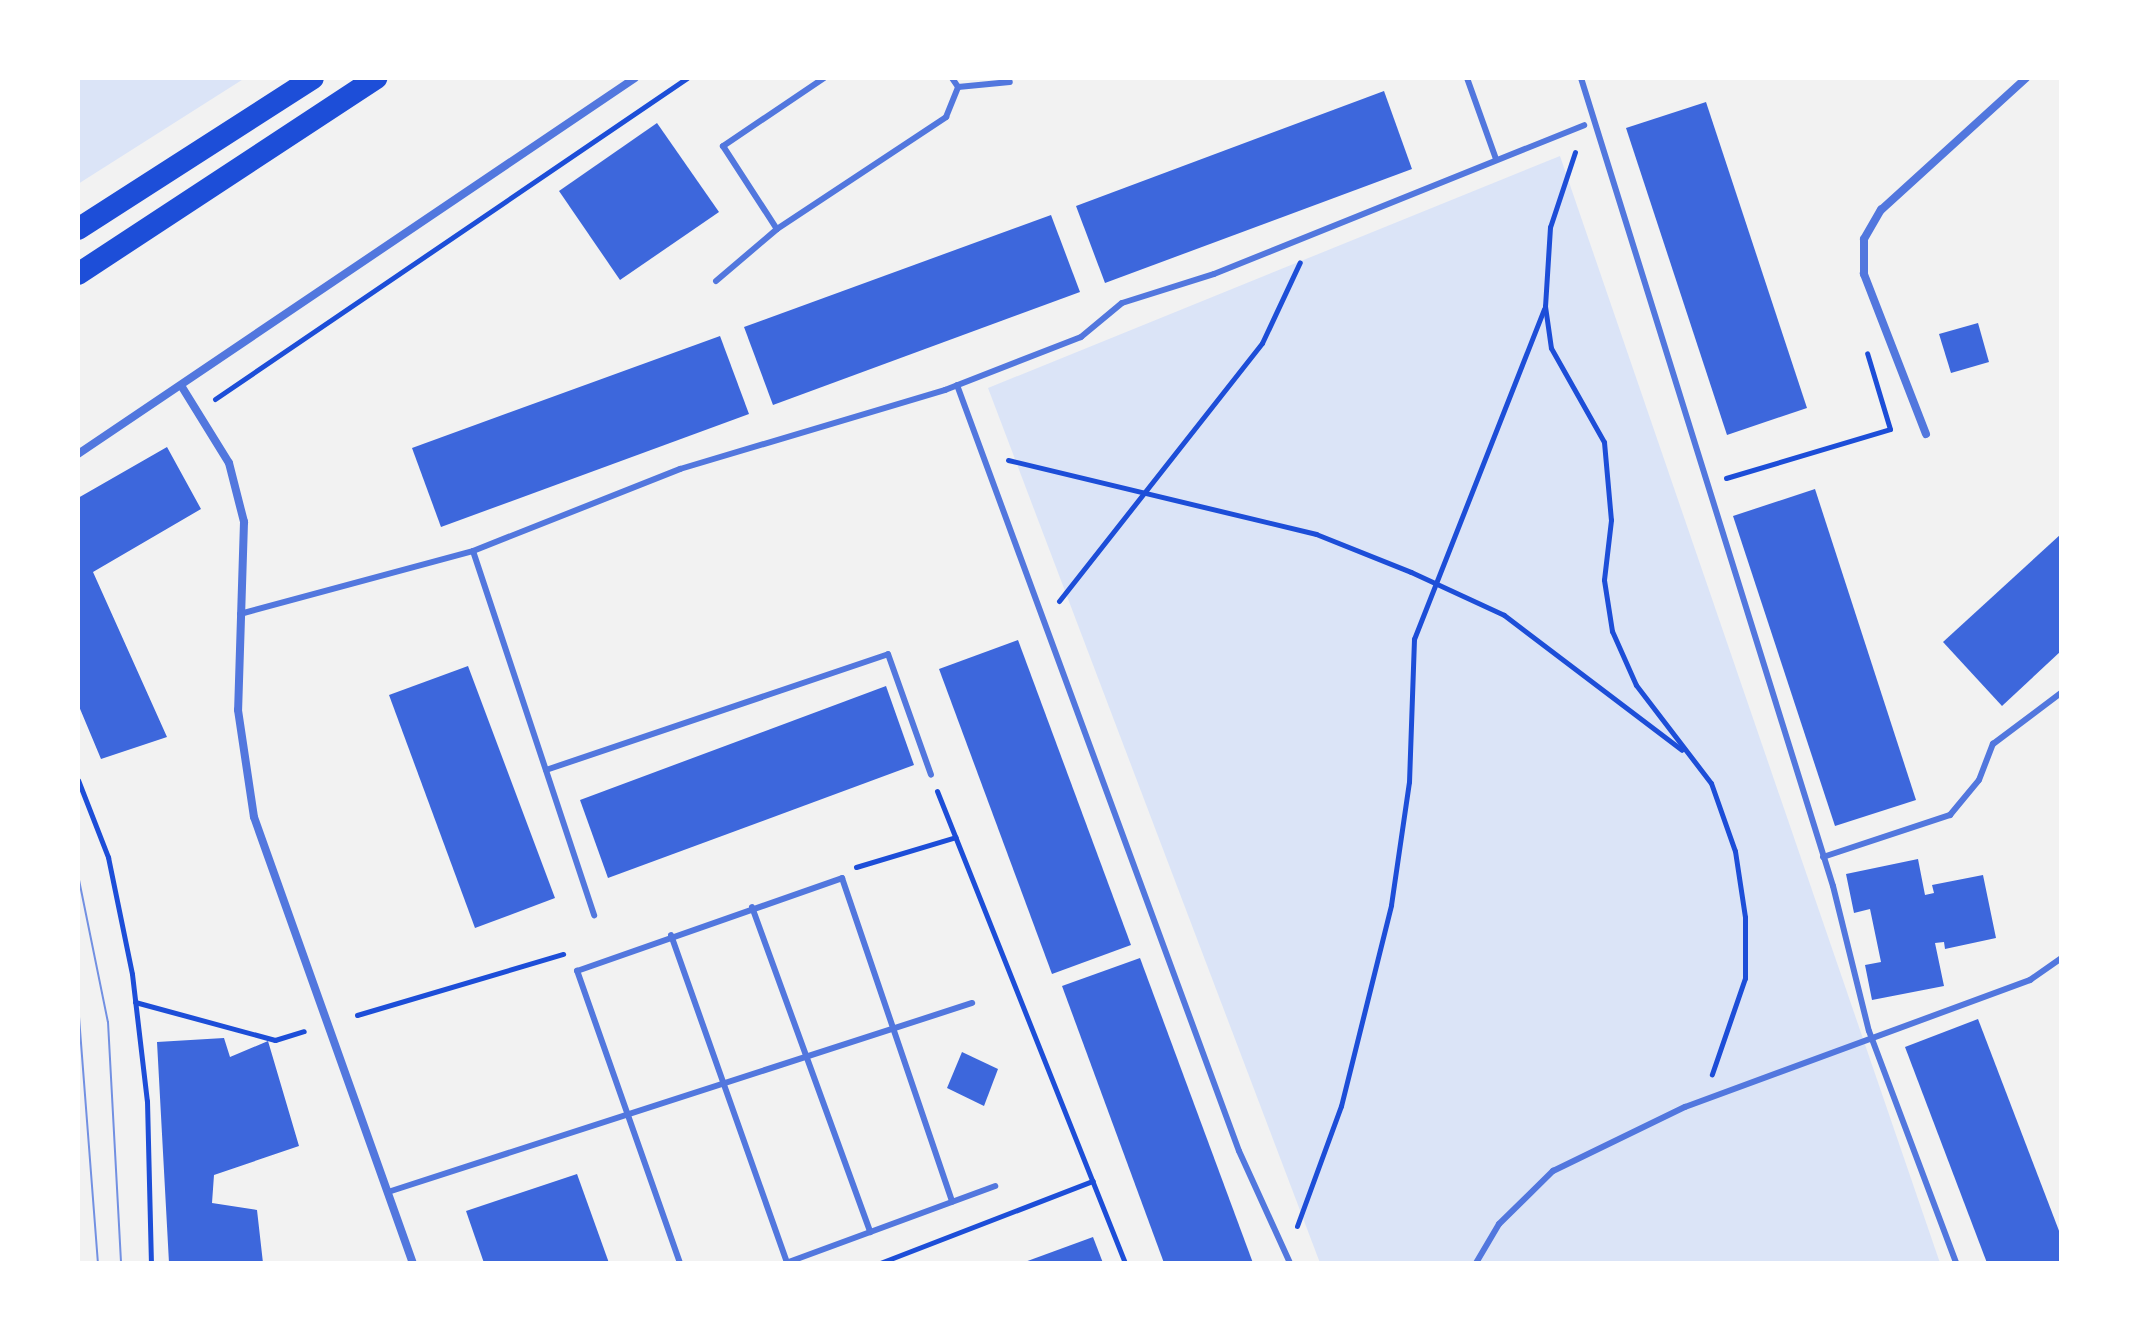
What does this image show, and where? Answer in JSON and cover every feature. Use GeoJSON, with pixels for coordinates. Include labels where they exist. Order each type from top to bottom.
{"type":"FeatureCollection","features":[{"type":"Feature","properties":{"kind":"highway"},"geometry":{"type":"LineString","coordinates":[[78,229],[313,78]]}},
{"type":"Feature","properties":{"kind":"highway"},"geometry":{"type":"LineString","coordinates":[[78,274],[376,78]]}},
{"type":"Feature","properties":{"kind":"street"},"geometry":{"type":"LineString","coordinates":[[78,454],[182,387],[635,78]]}},
{"type":"Feature","properties":{"kind":"street"},"geometry":{"type":"LineString","coordinates":[[1926,434],[1864,274],[1864,239],[1881,210],[2026,78]]}},
{"type":"Feature","properties":{"kind":"street"},"geometry":{"type":"LineString","coordinates":[[182,387],[229,463],[244,522],[240,614],[241,756],[254,817],[413,1263]]}},
{"type":"Feature","properties":{"kind":"lane"},"geometry":{"type":"LineString","coordinates":[[777,229],[723,146],[824,78]]}},
{"type":"Feature","properties":{"kind":"lane"},"geometry":{"type":"LineString","coordinates":[[952,78],[958,87]]}},
{"type":"Feature","properties":{"kind":"lane"},"geometry":{"type":"LineString","coordinates":[[1467,78],[1496,159]]}},
{"type":"Feature","properties":{"kind":"lane"},"geometry":{"type":"LineString","coordinates":[[1581,78],[1823,857],[1872,1038],[1956,1263]]}},
{"type":"Feature","properties":{"kind":"lane"},"geometry":{"type":"LineString","coordinates":[[958,87],[1010,82]]}},
{"type":"Feature","properties":{"kind":"lane"},"geometry":{"type":"LineString","coordinates":[[716,281],[777,229],[946,117],[958,87]]}},
{"type":"Feature","properties":{"kind":"lane"},"geometry":{"type":"LineString","coordinates":[[240,614],[473,551],[680,469],[957,385],[1081,337],[1122,303],[1313,234],[1584,125]]}},
{"type":"Feature","properties":{"kind":"lane"},"geometry":{"type":"LineString","coordinates":[[957,385],[1239,1151],[1288,1260]]}},
{"type":"Feature","properties":{"kind":"lane"},"geometry":{"type":"LineString","coordinates":[[473,551],[594,915]]}},
{"type":"Feature","properties":{"kind":"lane"},"geometry":{"type":"LineString","coordinates":[[546,770],[888,654],[931,775]]}},
{"type":"Feature","properties":{"kind":"lane"},"geometry":{"type":"LineString","coordinates":[[1823,857],[1950,815],[1979,780],[1993,744],[2061,693]]}},
{"type":"Feature","properties":{"kind":"lane"},"geometry":{"type":"LineString","coordinates":[[680,1263],[577,971],[671,935],[842,878],[952,1202]]}},
{"type":"Feature","properties":{"kind":"lane"},"geometry":{"type":"LineString","coordinates":[[752,907],[803,1056],[870,1232]]}},
{"type":"Feature","properties":{"kind":"lane"},"geometry":{"type":"LineString","coordinates":[[671,935],[726,1080],[786,1263],[995,1186]]}},
{"type":"Feature","properties":{"kind":"lane"},"geometry":{"type":"LineString","coordinates":[[1476,1263],[1499,1224],[1553,1171],[1703,1100],[2030,980],[2061,958]]}},
{"type":"Feature","properties":{"kind":"lane"},"geometry":{"type":"LineString","coordinates":[[388,1192],[626,1112],[972,1003]]}},
{"type":"Feature","properties":{"kind":"path"},"geometry":{"type":"LineString","coordinates":[[197,411],[687,78]]}},
{"type":"Feature","properties":{"kind":"path"},"geometry":{"type":"LineString","coordinates":[[1584,125],[1550,227],[1545,306],[1551,348],[1604,442],[1611,520],[1604,580],[1612,631],[1636,685],[1711,783],[1735,851],[1745,917],[1745,978],[1703,1100]]}},
{"type":"Feature","properties":{"kind":"path"},"geometry":{"type":"LineString","coordinates":[[1044,620],[1145,497],[1262,343],[1313,234]]}},
{"type":"Feature","properties":{"kind":"path"},"geometry":{"type":"LineString","coordinates":[[1288,1260],[1341,1106],[1391,905],[1409,782],[1414,639],[1545,306]]}},
{"type":"Feature","properties":{"kind":"path"},"geometry":{"type":"LineString","coordinates":[[983,453],[1145,497],[1316,534],[1435,583],[1504,615],[1685,751]]}},
{"type":"Feature","properties":{"kind":"path"},"geometry":{"type":"LineString","coordinates":[[931,775],[1125,1263]]}},
{"type":"Feature","properties":{"kind":"path"},"geometry":{"type":"LineString","coordinates":[[78,780],[108,857],[135,1002],[151,1263]]}},
{"type":"Feature","properties":{"kind":"path"},"geometry":{"type":"LineString","coordinates":[[135,1002],[275,1040],[304,1031]]}},
{"type":"Feature","properties":{"kind":"path"},"geometry":{"type":"LineString","coordinates":[[880,1263],[1093,1181]]}},
{"type":"Feature","properties":{"kind":"shaded area"},"geometry":{"type":"Polygon","coordinates":[[[78,78],[245,78],[78,184],[78,78]]]}},
{"type":"Feature","properties":{"kind":"shaded area"},"geometry":{"type":"Polygon","coordinates":[[[1560,156],[1940,1263],[1320,1263],[988,388],[1560,156]]]}},
{"type":"Feature","properties":{"kind":"building"},"geometry":{"type":"Polygon","coordinates":[[[1384,91],[1412,169],[1105,283],[1076,206],[1384,91]]]}},
{"type":"Feature","properties":{"kind":"building"},"geometry":{"type":"Polygon","coordinates":[[[1706,102],[1807,408],[1727,435],[1626,128],[1706,102]]]}},
{"type":"Feature","properties":{"kind":"building"},"geometry":{"type":"Polygon","coordinates":[[[657,123],[719,212],[620,280],[559,191],[657,123]]]}},
{"type":"Feature","properties":{"kind":"building"},"geometry":{"type":"Polygon","coordinates":[[[1051,215],[1080,292],[773,405],[744,327],[1051,215]]]}},
{"type":"Feature","properties":{"kind":"building"},"geometry":{"type":"Polygon","coordinates":[[[1978,323],[1989,362],[1951,373],[1939,334],[1978,323]]]}},
{"type":"Feature","properties":{"kind":"building"},"geometry":{"type":"Polygon","coordinates":[[[720,336],[749,414],[441,527],[412,448],[720,336]]]}},
{"type":"Feature","properties":{"kind":"building"},"geometry":{"type":"Polygon","coordinates":[[[167,447],[201,509],[93,572],[167,737],[101,759],[78,704],[78,498],[167,447]]]}},
{"type":"Feature","properties":{"kind":"building"},"geometry":{"type":"Polygon","coordinates":[[[1815,489],[1916,800],[1835,826],[1733,516],[1815,489]]]}},
{"type":"Feature","properties":{"kind":"building"},"geometry":{"type":"Polygon","coordinates":[[[2061,534],[2061,651],[2002,706],[1943,642],[2061,534]]]}},
{"type":"Feature","properties":{"kind":"building"},"geometry":{"type":"Polygon","coordinates":[[[1018,640],[1131,945],[1052,974],[939,669],[1018,640]]]}},
{"type":"Feature","properties":{"kind":"building"},"geometry":{"type":"Polygon","coordinates":[[[468,666],[555,898],[475,928],[389,695],[468,666]]]}},
{"type":"Feature","properties":{"kind":"building"},"geometry":{"type":"Polygon","coordinates":[[[886,686],[914,765],[608,878],[580,800],[886,686]]]}},
{"type":"Feature","properties":{"kind":"building"},"geometry":{"type":"Polygon","coordinates":[[[1918,859],[1925,895],[1934,893],[1932,885],[1983,875],[1996,938],[1945,949],[1944,942],[1935,943],[1944,986],[1872,1000],[1865,965],[1881,962],[1870,909],[1854,913],[1846,874],[1918,859]]]}},
{"type":"Feature","properties":{"kind":"building"},"geometry":{"type":"Polygon","coordinates":[[[1140,958],[1253,1263],[1164,1263],[1062,986],[1140,958]]]}},
{"type":"Feature","properties":{"kind":"building"},"geometry":{"type":"Polygon","coordinates":[[[1978,1019],[2061,1236],[2061,1263],[1987,1263],[1905,1047],[1978,1019]]]}},
{"type":"Feature","properties":{"kind":"building"},"geometry":{"type":"Polygon","coordinates":[[[224,1038],[230,1057],[268,1041],[299,1146],[214,1175],[212,1203],[257,1210],[263,1263],[169,1263],[157,1042],[224,1038]]]}},
{"type":"Feature","properties":{"kind":"building"},"geometry":{"type":"Polygon","coordinates":[[[962,1052],[998,1069],[984,1106],[947,1088],[962,1052]]]}},
{"type":"Feature","properties":{"kind":"building"},"geometry":{"type":"Polygon","coordinates":[[[577,1174],[609,1263],[484,1263],[466,1211],[577,1174]]]}},
{"type":"Feature","properties":{"kind":"building"},"geometry":{"type":"Polygon","coordinates":[[[1093,1237],[1103,1263],[1022,1263],[1093,1237]]]}},
{"type":"Feature","properties":{"kind":"tram line"},"geometry":{"type":"LineString","coordinates":[[78,875],[108,1022],[121,1263]]}},
{"type":"Feature","properties":{"kind":"tram line"},"geometry":{"type":"LineString","coordinates":[[78,1004],[98,1263]]}}]}
